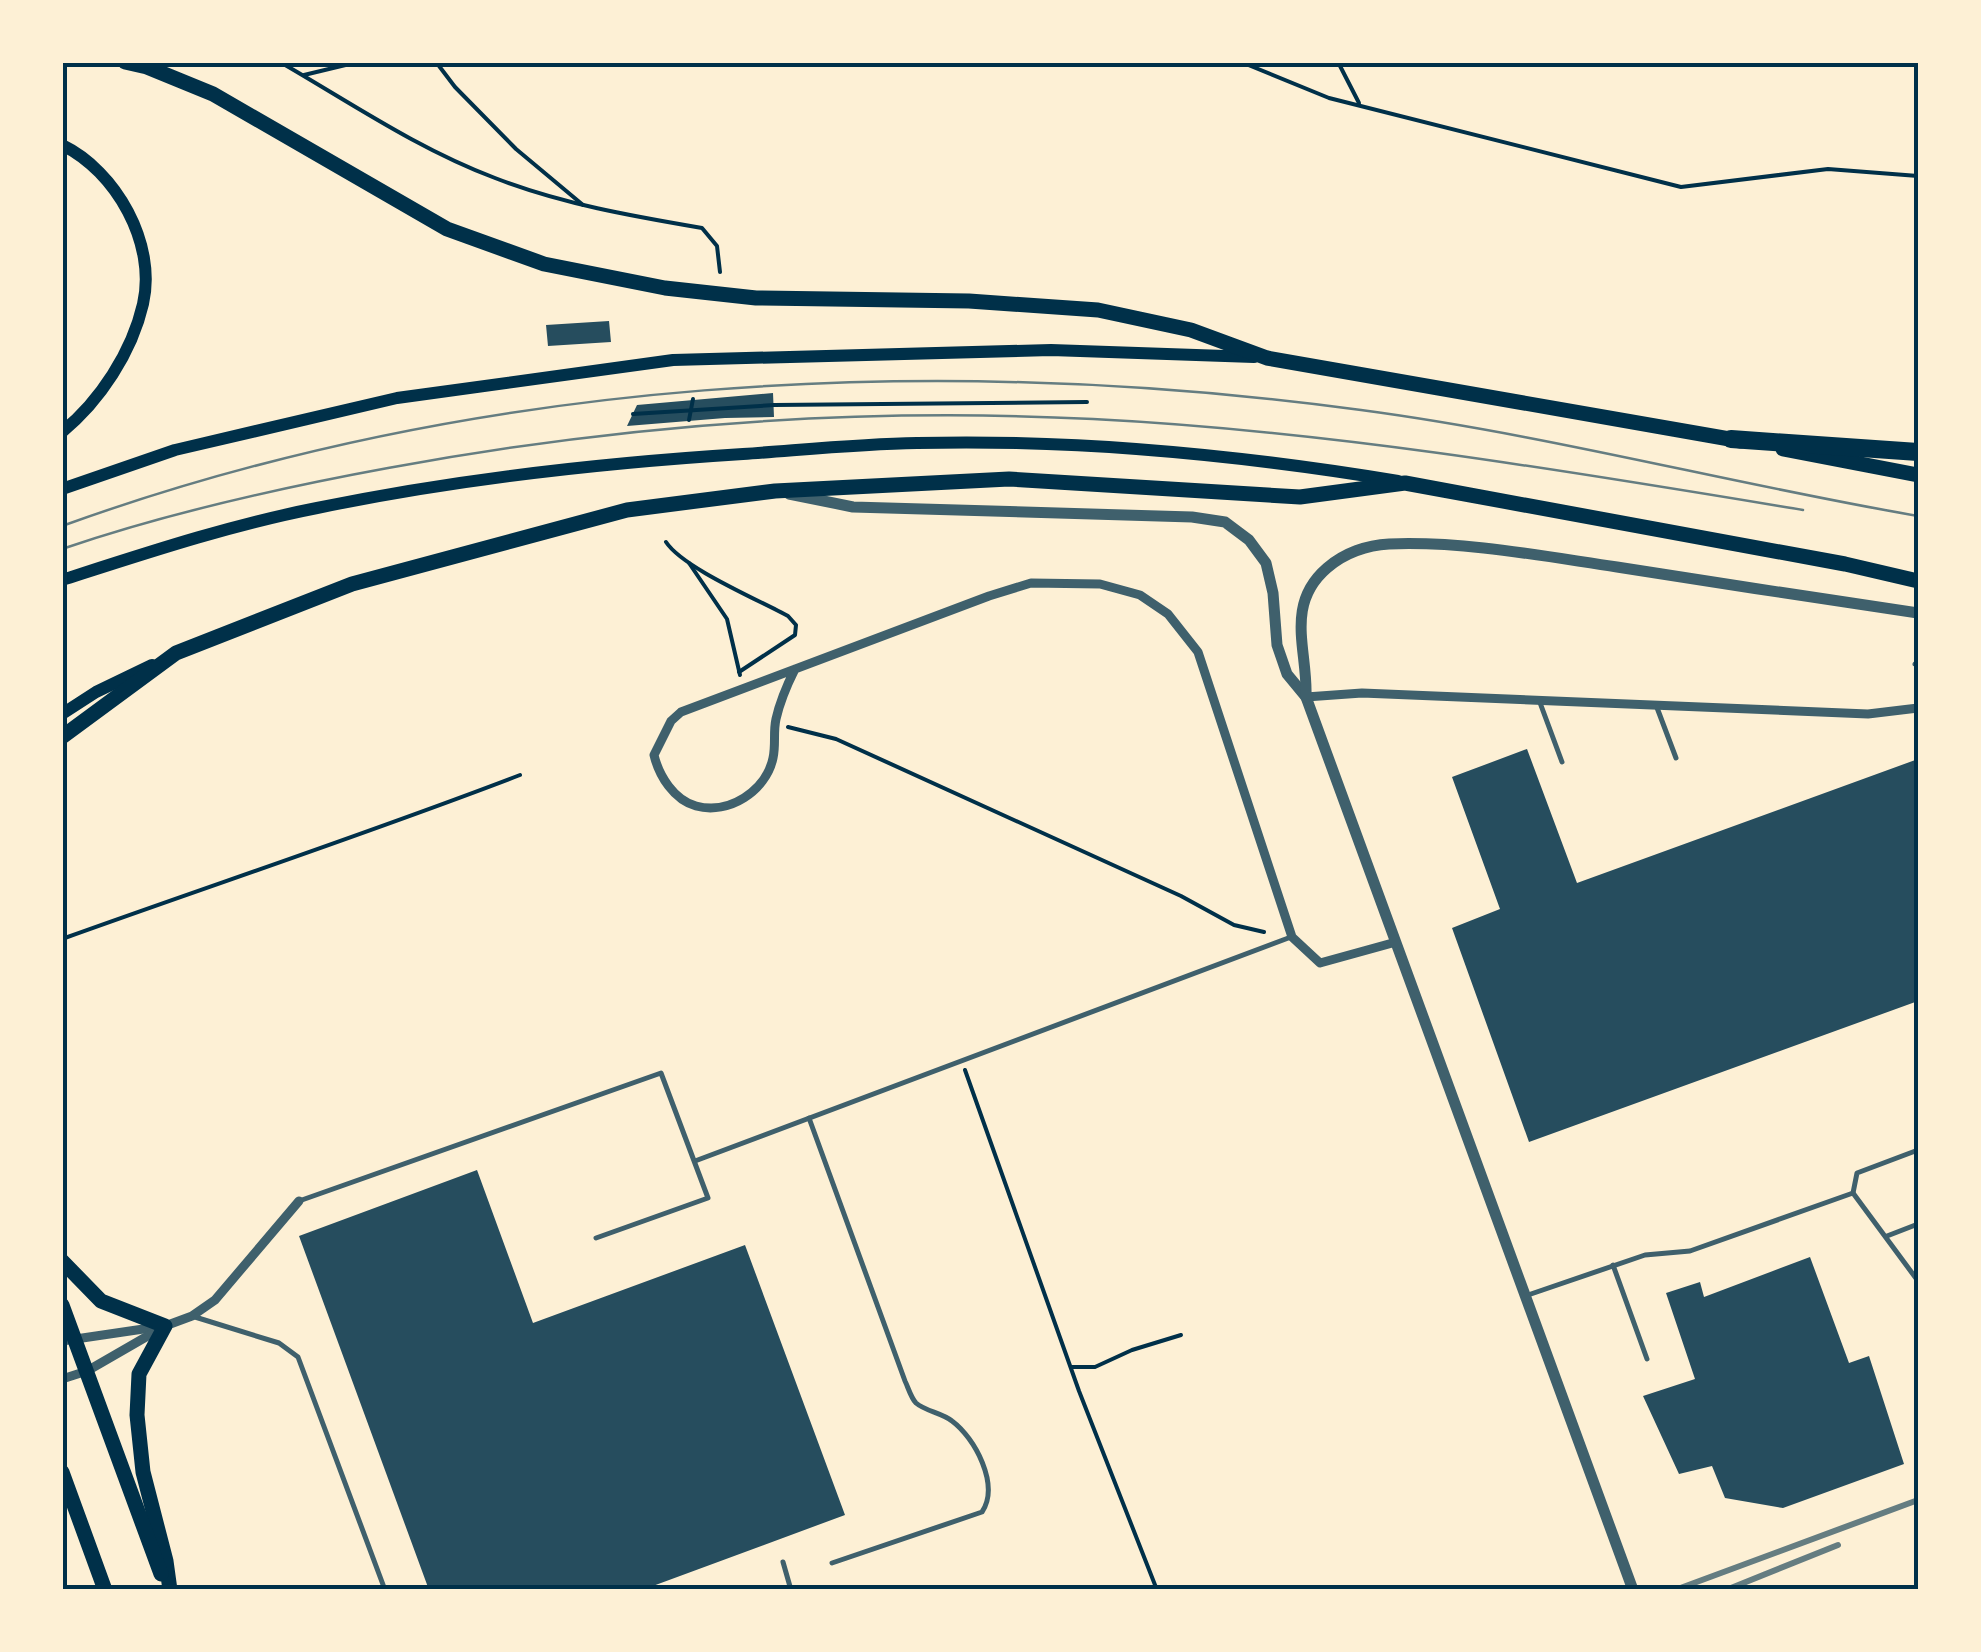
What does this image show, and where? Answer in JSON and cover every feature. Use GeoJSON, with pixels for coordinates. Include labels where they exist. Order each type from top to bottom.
{"type":"FeatureCollection","features":[{"type":"Feature","properties":{"kind":"highway"},"geometry":{"type":"LineString","coordinates":[[1731,439],[1918,452]]}},
{"type":"Feature","properties":{"kind":"main road"},"geometry":{"type":"LineString","coordinates":[[126,62],[213,94],[448,229],[544,264],[665,288],[756,298],[970,301],[1098,310],[1192,330],[1267,358]]}},
{"type":"Feature","properties":{"kind":"main road"},"geometry":{"type":"LineString","coordinates":[[62,145],[85,156],[107,177],[125,204],[142,250],[144,301],[126,352],[82,416],[62,432]]}},
{"type":"Feature","properties":{"kind":"main road"},"geometry":{"type":"LineString","coordinates":[[62,489],[175,450],[397,398],[673,360],[1050,350],[1267,358],[1918,474]]}},
{"type":"Feature","properties":{"kind":"main road"},"geometry":{"type":"LineString","coordinates":[[62,580],[203,536],[314,508],[440,485],[647,460],[917,443],[1048,445],[1246,460],[1405,483],[1846,564],[1918,581]]}},
{"type":"Feature","properties":{"kind":"main road"},"geometry":{"type":"LineString","coordinates":[[62,714],[96,692],[176,654],[352,584],[627,510],[775,491],[1010,479],[1300,497],[1405,483]]}},
{"type":"Feature","properties":{"kind":"main road"},"geometry":{"type":"LineString","coordinates":[[62,737],[176,654]]}},
{"type":"Feature","properties":{"kind":"main road"},"geometry":{"type":"LineString","coordinates":[[62,1260],[101,1301],[165,1326],[139,1374],[137,1415],[143,1472],[166,1560],[168,1590]]}},
{"type":"Feature","properties":{"kind":"main road"},"geometry":{"type":"LineString","coordinates":[[62,1306],[68,1339],[87,1371],[168,1590]]}},
{"type":"Feature","properties":{"kind":"main road"},"geometry":{"type":"LineString","coordinates":[[62,1472],[106,1590]]}},
{"type":"Feature","properties":{"kind":"street"},"geometry":{"type":"LineString","coordinates":[[775,491],[852,508],[1192,517],[1225,522],[1248,540],[1266,563],[1274,593],[1277,645],[1287,674],[1306,697],[1633,1590]]}},
{"type":"Feature","properties":{"kind":"street"},"geometry":{"type":"LineString","coordinates":[[1306,697],[1308,668],[1299,638],[1300,618],[1309,590],[1325,569],[1352,551],[1387,544],[1502,550],[1918,613]]}},
{"type":"Feature","properties":{"kind":"street"},"geometry":{"type":"LineString","coordinates":[[795,669],[775,724],[773,759],[763,780],[744,800],[702,808],[685,803],[658,772],[654,755],[660,738],[682,712],[795,669],[1031,583],[1100,584],[1140,595],[1168,614],[1198,652],[1292,937],[1320,964],[1396,942]]}},
{"type":"Feature","properties":{"kind":"street"},"geometry":{"type":"LineString","coordinates":[[1306,697],[1362,693],[1868,714],[1918,708]]}},
{"type":"Feature","properties":{"kind":"street"},"geometry":{"type":"LineString","coordinates":[[62,1379],[87,1371],[215,1300],[299,1201]]}},
{"type":"Feature","properties":{"kind":"street"},"geometry":{"type":"LineString","coordinates":[[68,1339],[165,1326]]}},
{"type":"Feature","properties":{"kind":"lane"},"geometry":{"type":"LineString","coordinates":[[1539,700],[1562,762]]}},
{"type":"Feature","properties":{"kind":"lane"},"geometry":{"type":"LineString","coordinates":[[1656,705],[1676,758]]}},
{"type":"Feature","properties":{"kind":"lane"},"geometry":{"type":"LineString","coordinates":[[695,1162],[1292,937]]}},
{"type":"Feature","properties":{"kind":"lane"},"geometry":{"type":"LineString","coordinates":[[299,1201],[661,1073],[708,1198],[596,1238]]}},
{"type":"Feature","properties":{"kind":"lane"},"geometry":{"type":"LineString","coordinates":[[809,1118],[906,1382],[916,1402],[950,1419],[968,1435],[987,1475],[989,1502],[982,1512],[832,1563]]}},
{"type":"Feature","properties":{"kind":"lane"},"geometry":{"type":"LineString","coordinates":[[1918,1150],[1857,1173],[1853,1193],[1918,1281]]}},
{"type":"Feature","properties":{"kind":"lane"},"geometry":{"type":"LineString","coordinates":[[1525,1296],[1645,1255],[1690,1251],[1853,1193]]}},
{"type":"Feature","properties":{"kind":"lane"},"geometry":{"type":"LineString","coordinates":[[1887,1236],[1918,1224]]}},
{"type":"Feature","properties":{"kind":"lane"},"geometry":{"type":"LineString","coordinates":[[1613,1266],[1647,1359]]}},
{"type":"Feature","properties":{"kind":"lane"},"geometry":{"type":"LineString","coordinates":[[192,1316],[279,1343],[298,1357],[385,1590]]}},
{"type":"Feature","properties":{"kind":"lane"},"geometry":{"type":"LineString","coordinates":[[782,1562],[792,1590]]}},
{"type":"Feature","properties":{"kind":"path"},"geometry":{"type":"LineString","coordinates":[[280,62],[348,106],[496,179],[586,208],[702,228],[717,246],[720,272]]}},
{"type":"Feature","properties":{"kind":"path"},"geometry":{"type":"LineString","coordinates":[[303,76],[358,62]]}},
{"type":"Feature","properties":{"kind":"path"},"geometry":{"type":"LineString","coordinates":[[436,62],[516,149],[586,208]]}},
{"type":"Feature","properties":{"kind":"path"},"geometry":{"type":"LineString","coordinates":[[1241,62],[1329,98],[1682,187],[1828,169],[1918,176]]}},
{"type":"Feature","properties":{"kind":"path"},"geometry":{"type":"LineString","coordinates":[[1338,62],[1360,105]]}},
{"type":"Feature","properties":{"kind":"path"},"geometry":{"type":"LineString","coordinates":[[689,420],[693,399]]}},
{"type":"Feature","properties":{"kind":"path"},"geometry":{"type":"LineString","coordinates":[[633,414],[691,409],[1087,402]]}},
{"type":"Feature","properties":{"kind":"path"},"geometry":{"type":"LineString","coordinates":[[666,542],[689,563],[788,616],[796,625],[796,635],[740,672],[728,619],[689,563]]}},
{"type":"Feature","properties":{"kind":"path"},"geometry":{"type":"LineString","coordinates":[[775,724],[836,739],[1180,896],[1234,925],[1292,937]]}},
{"type":"Feature","properties":{"kind":"path"},"geometry":{"type":"LineString","coordinates":[[62,939],[282,860],[340,844],[520,775]]}},
{"type":"Feature","properties":{"kind":"path"},"geometry":{"type":"LineString","coordinates":[[962,1061],[1070,1367],[1157,1590]]}},
{"type":"Feature","properties":{"kind":"path"},"geometry":{"type":"LineString","coordinates":[[1070,1367],[1095,1367],[1132,1350],[1181,1335]]}},
{"type":"Feature","properties":{"kind":"building"},"geometry":{"type":"Polygon","coordinates":[[[609,321],[611,342],[548,346],[546,325],[609,321]]]}},
{"type":"Feature","properties":{"kind":"building"},"geometry":{"type":"Polygon","coordinates":[[[773,393],[774,417],[627,426],[637,405],[773,393]]]}},
{"type":"Feature","properties":{"kind":"building"},"geometry":{"type":"Polygon","coordinates":[[[1527,749],[1577,883],[1918,759],[1918,1001],[1529,1142],[1452,928],[1500,909],[1452,777],[1527,749]]]}},
{"type":"Feature","properties":{"kind":"building"},"geometry":{"type":"Polygon","coordinates":[[[477,1170],[533,1323],[745,1245],[845,1515],[642,1590],[429,1590],[299,1236],[477,1170]]]}},
{"type":"Feature","properties":{"kind":"building"},"geometry":{"type":"Polygon","coordinates":[[[1810,1257],[1849,1363],[1869,1356],[1904,1464],[1783,1508],[1725,1498],[1712,1466],[1679,1474],[1643,1396],[1695,1379],[1666,1293],[1700,1282],[1704,1297],[1810,1257]]]}},
{"type":"Feature","properties":{"kind":"tram line"},"geometry":{"type":"LineString","coordinates":[[62,526],[218,476],[378,437],[540,409],[704,390],[869,382],[1034,383],[1198,392],[1361,410],[1571,446],[1918,516]]}},
{"type":"Feature","properties":{"kind":"tram line"},"geometry":{"type":"LineString","coordinates":[[62,549],[265,493],[475,453],[651,430],[916,416],[1093,419],[1271,433],[1537,467],[1803,510]]}},
{"type":"Feature","properties":{"kind":"railway"},"geometry":{"type":"LineString","coordinates":[[1675,1590],[1918,1500]]}},
{"type":"Feature","properties":{"kind":"railway"},"geometry":{"type":"LineString","coordinates":[[1726,1590],[1838,1545]]}}]}
